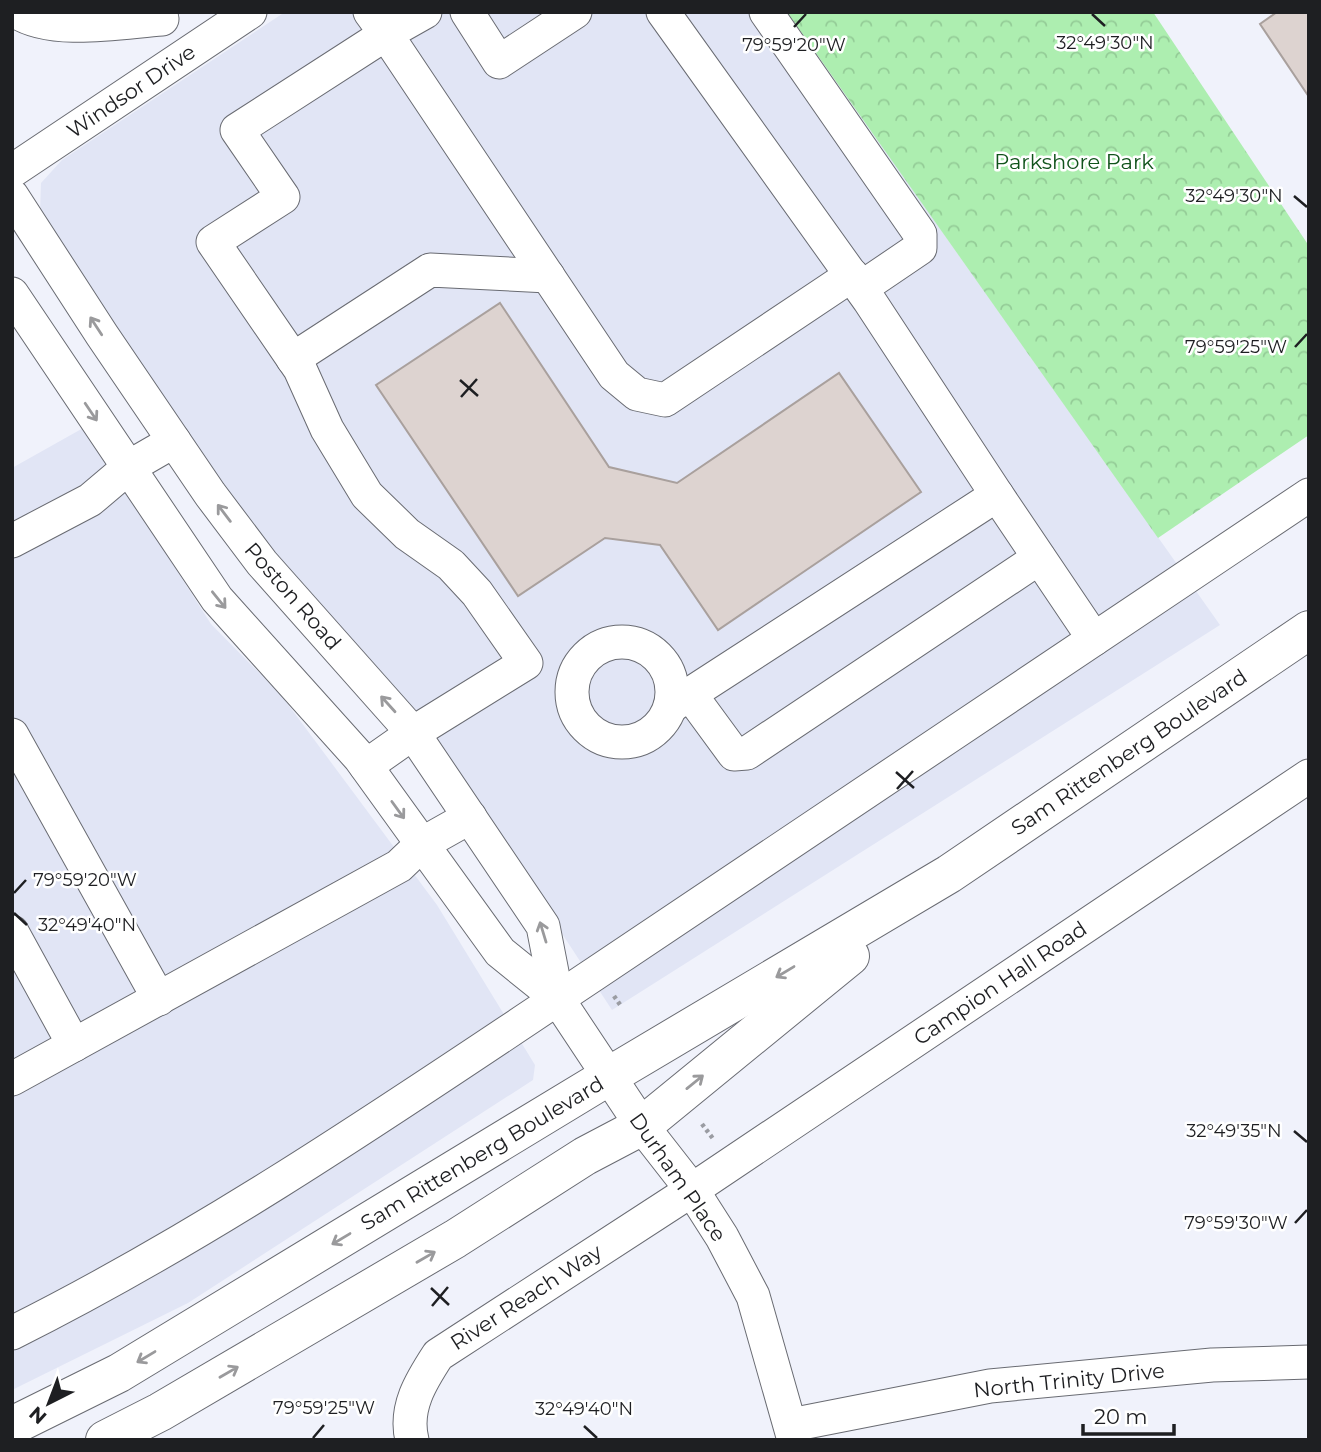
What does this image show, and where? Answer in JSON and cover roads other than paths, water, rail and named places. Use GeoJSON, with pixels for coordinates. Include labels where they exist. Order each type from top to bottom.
{"type":"FeatureCollection","features":[{"type":"Feature","properties":{"kind":"main road","name":"Sam Rittenberg Boulevard"},"geometry":{"type":"LineString","coordinates":[[12,1426],[119,1373],[608,1076],[949,874],[1309,630]]}},
{"type":"Feature","properties":{"kind":"main road","name":"Sam Rittenberg Boulevard"},"geometry":{"type":"LineString","coordinates":[[105,1440],[160,1412],[456,1239],[585,1156],[642,1126],[949,874]]}},
{"type":"Feature","properties":{"kind":"street"},"geometry":{"type":"LineString","coordinates":[[17,12],[26,18],[51,24],[160,16],[183,57]]}},
{"type":"Feature","properties":{"kind":"street","name":"Windsor Drive"},"geometry":{"type":"LineString","coordinates":[[12,171],[250,12]]}},
{"type":"Feature","properties":{"kind":"street"},"geometry":{"type":"LineString","coordinates":[[425,12],[378,23],[237,130],[283,197],[213,242],[300,369],[327,429],[366,495],[407,534],[452,565],[477,593],[526,663],[573,703],[590,730],[604,739],[620,742],[637,740],[651,733],[680,700],[997,495]]}},
{"type":"Feature","properties":{"kind":"street"},"geometry":{"type":"LineString","coordinates":[[467,12],[499,62],[575,12]]}},
{"type":"Feature","properties":{"kind":"street"},"geometry":{"type":"LineString","coordinates":[[663,12],[856,282],[1094,639]]}},
{"type":"Feature","properties":{"kind":"street"},"geometry":{"type":"LineString","coordinates":[[378,23],[614,375],[637,394],[665,400],[856,282],[920,248],[920,234],[766,12]]}},
{"type":"Feature","properties":{"kind":"street","name":"Poston Road"},"geometry":{"type":"LineString","coordinates":[[12,196],[174,441],[262,563],[413,733],[543,926],[557,999]]}},
{"type":"Feature","properties":{"kind":"street"},"geometry":{"type":"LineString","coordinates":[[293,359],[430,270],[548,276]]}},
{"type":"Feature","properties":{"kind":"street","name":"Poston Road"},"geometry":{"type":"LineString","coordinates":[[12,294],[217,599],[366,766],[500,952],[557,999],[608,1076]]}},
{"type":"Feature","properties":{"kind":"street"},"geometry":{"type":"LineString","coordinates":[[12,541],[90,500],[129,467],[174,441]]}},
{"type":"Feature","properties":{"kind":"street"},"geometry":{"type":"LineString","coordinates":[[12,1333],[255,1198],[1309,495]]}},
{"type":"Feature","properties":{"kind":"street"},"geometry":{"type":"LineString","coordinates":[[573,703],[577,670],[586,657],[600,647],[616,642],[632,643],[648,649],[660,660],[669,674],[672,691],[734,754],[747,752],[1039,558]]}},
{"type":"Feature","properties":{"kind":"street"},"geometry":{"type":"LineString","coordinates":[[366,766],[413,733],[526,663]]}},
{"type":"Feature","properties":{"kind":"street"},"geometry":{"type":"LineString","coordinates":[[12,735],[159,999]]}},
{"type":"Feature","properties":{"kind":"street","name":"Campion Hall Road"},"geometry":{"type":"LineString","coordinates":[[692,1190],[1309,776]]}},
{"type":"Feature","properties":{"kind":"street"},"geometry":{"type":"LineString","coordinates":[[12,1079],[399,866],[422,844],[470,817]]}},
{"type":"Feature","properties":{"kind":"street"},"geometry":{"type":"LineString","coordinates":[[12,932],[74,1045]]}},
{"type":"Feature","properties":{"kind":"street","name":"Durham Place"},"geometry":{"type":"LineString","coordinates":[[608,1076],[642,1126],[692,1190],[722,1237],[753,1296],[792,1433]]}},
{"type":"Feature","properties":{"kind":"street","name":"River Reach Way"},"geometry":{"type":"LineString","coordinates":[[412,1440],[408,1424],[419,1385],[438,1355],[692,1190]]}},
{"type":"Feature","properties":{"kind":"street","name":"North Trinity Drive"},"geometry":{"type":"LineString","coordinates":[[792,1433],[990,1386],[1212,1366],[1309,1362]]}},
{"type":"Feature","properties":{"kind":"park label","name":"Parkshore Park"},"geometry":{"type":"Point","coordinates":[1074,161]}}]}
